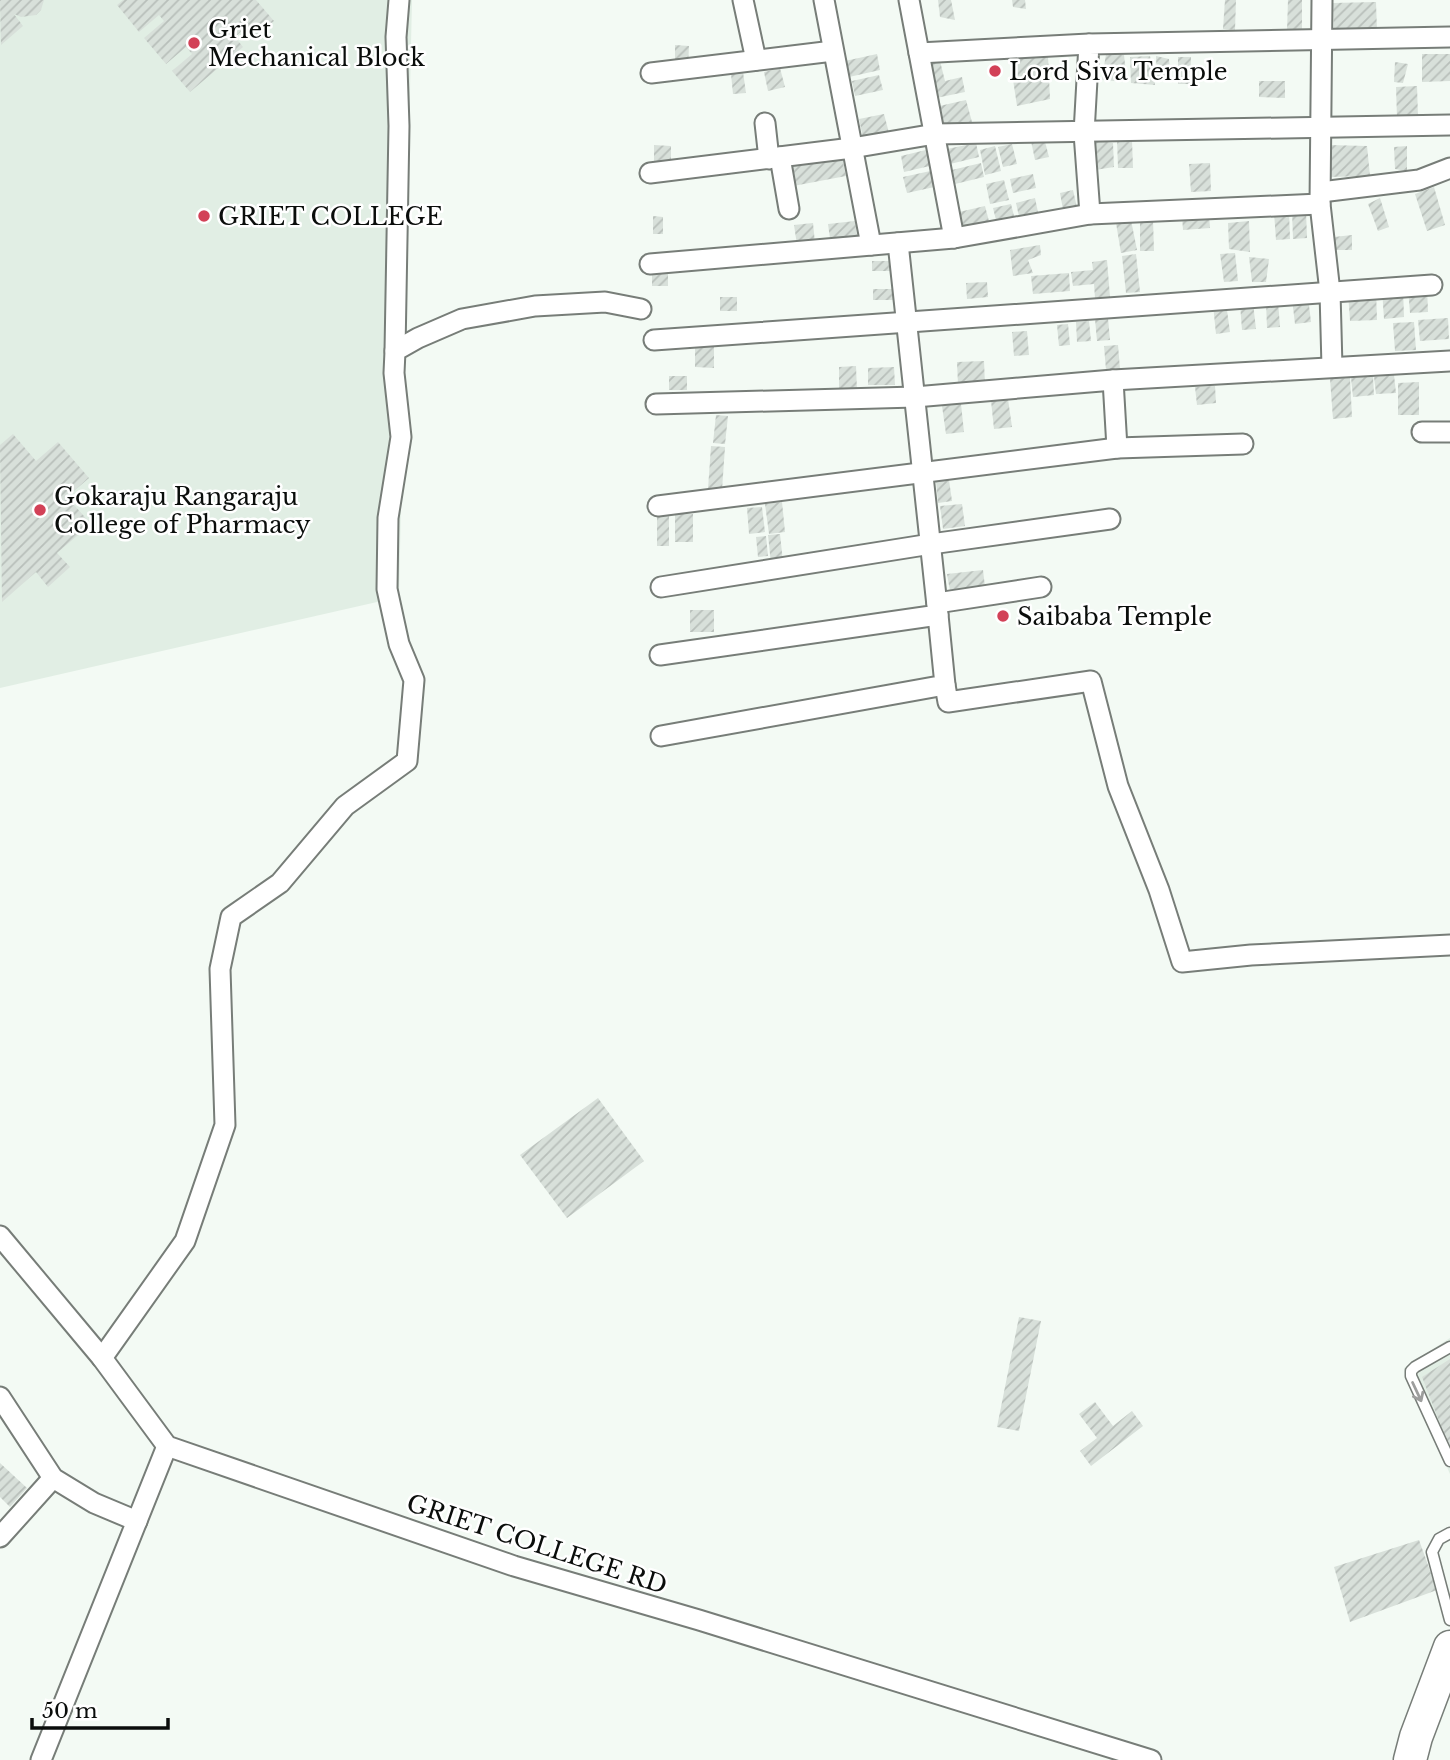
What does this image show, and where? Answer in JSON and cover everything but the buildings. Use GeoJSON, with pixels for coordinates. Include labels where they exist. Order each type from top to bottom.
{"type":"FeatureCollection","features":[{"type":"Feature","properties":{"kind":"main road"},"geometry":{"type":"LineString","coordinates":[[1410,1760],[1450,1647]]}},
{"type":"Feature","properties":{"kind":"main road"},"geometry":{"type":"LineString","coordinates":[[1430,1760],[1450,1700]]}},
{"type":"Feature","properties":{"kind":"street"},"geometry":{"type":"LineString","coordinates":[[102,1358],[185,1241],[225,1125],[220,969],[231,916],[280,883],[345,806],[407,761],[414,680],[399,644],[387,589],[388,518],[401,437],[394,373],[398,126],[396,37],[399,0]]}},
{"type":"Feature","properties":{"kind":"street"},"geometry":{"type":"LineString","coordinates":[[743,0],[756,60]]}},
{"type":"Feature","properties":{"kind":"street"},"geometry":{"type":"LineString","coordinates":[[824,0],[871,245]]}},
{"type":"Feature","properties":{"kind":"street"},"geometry":{"type":"LineString","coordinates":[[909,0],[954,238]]}},
{"type":"Feature","properties":{"kind":"street"},"geometry":{"type":"LineString","coordinates":[[1322,0],[1320,197],[1330,292],[1332,367]]}},
{"type":"Feature","properties":{"kind":"street"},"geometry":{"type":"LineString","coordinates":[[919,53],[1089,44],[1450,37]]}},
{"type":"Feature","properties":{"kind":"street"},"geometry":{"type":"LineString","coordinates":[[1089,44],[1084,133],[1090,214]]}},
{"type":"Feature","properties":{"kind":"street"},"geometry":{"type":"LineString","coordinates":[[651,73],[833,51]]}},
{"type":"Feature","properties":{"kind":"street"},"geometry":{"type":"LineString","coordinates":[[765,123],[789,209]]}},
{"type":"Feature","properties":{"kind":"street"},"geometry":{"type":"LineString","coordinates":[[650,173],[852,148],[935,134],[1450,125]]}},
{"type":"Feature","properties":{"kind":"street"},"geometry":{"type":"LineString","coordinates":[[650,264],[954,238],[1090,214],[1320,197],[1419,180],[1450,168]]}},
{"type":"Feature","properties":{"kind":"street"},"geometry":{"type":"LineString","coordinates":[[898,243],[948,702],[1091,681],[1118,786],[1159,890],[1182,962],[1251,955],[1450,945]]}},
{"type":"Feature","properties":{"kind":"street"},"geometry":{"type":"LineString","coordinates":[[654,340],[1432,285]]}},
{"type":"Feature","properties":{"kind":"street"},"geometry":{"type":"LineString","coordinates":[[395,351],[462,319],[535,306],[604,302],[641,309]]}},
{"type":"Feature","properties":{"kind":"street"},"geometry":{"type":"LineString","coordinates":[[656,404],[915,397],[1113,380],[1450,361]]}},
{"type":"Feature","properties":{"kind":"street"},"geometry":{"type":"LineString","coordinates":[[1113,380],[1117,448]]}},
{"type":"Feature","properties":{"kind":"street"},"geometry":{"type":"LineString","coordinates":[[1422,432],[1450,432]]}},
{"type":"Feature","properties":{"kind":"street"},"geometry":{"type":"LineString","coordinates":[[658,506],[1117,448],[1243,444]]}},
{"type":"Feature","properties":{"kind":"street"},"geometry":{"type":"LineString","coordinates":[[661,587],[1110,519]]}},
{"type":"Feature","properties":{"kind":"street"},"geometry":{"type":"LineString","coordinates":[[660,655],[937,609],[1041,587]]}},
{"type":"Feature","properties":{"kind":"street"},"geometry":{"type":"LineString","coordinates":[[661,736],[945,685]]}},
{"type":"Feature","properties":{"kind":"street"},"geometry":{"type":"LineString","coordinates":[[0,1236],[102,1358],[167,1446],[41,1760]]}},
{"type":"Feature","properties":{"kind":"street"},"geometry":{"type":"LineString","coordinates":[[0,1397],[53,1478],[94,1503],[137,1521]]}},
{"type":"Feature","properties":{"kind":"street","name":"GRIET COLLEGE RD"},"geometry":{"type":"LineString","coordinates":[[167,1446],[514,1566],[699,1620],[1151,1760]]}},
{"type":"Feature","properties":{"kind":"street"},"geometry":{"type":"LineString","coordinates":[[0,1537],[53,1478]]}},
{"type":"Feature","properties":{"kind":"lane"},"geometry":{"type":"LineString","coordinates":[[1450,1346],[1411,1371],[1450,1461]]}},
{"type":"Feature","properties":{"kind":"lane"},"geometry":{"type":"LineString","coordinates":[[1450,1533],[1439,1539],[1432,1552],[1450,1620]]}},
{"type":"Feature","properties":{"kind":"shaded area","name":"GRIET COLLEGE"},"geometry":{"type":"Polygon","coordinates":[[[0,0],[412,0],[399,597],[0,688],[0,0]]]}},
{"type":"Feature","properties":{"kind":"shaded area"},"geometry":{"type":"Polygon","coordinates":[[[1450,1338],[1450,1474],[1404,1368],[1450,1338]]]}},
{"type":"Feature","properties":{"kind":"place","name":"Griet Mechanical Block"},"geometry":{"type":"Point","coordinates":[194,43]}},
{"type":"Feature","properties":{"kind":"place","name":"Lord Siva Temple"},"geometry":{"type":"Point","coordinates":[995,71]}},
{"type":"Feature","properties":{"kind":"place","name":"GRIET COLLEGE"},"geometry":{"type":"Point","coordinates":[204,216]}},
{"type":"Feature","properties":{"kind":"place","name":"Gokaraju Rangaraju College of Pharmacy"},"geometry":{"type":"Point","coordinates":[40,510]}},
{"type":"Feature","properties":{"kind":"place","name":"Saibaba Temple"},"geometry":{"type":"Point","coordinates":[1003,616]}}]}
